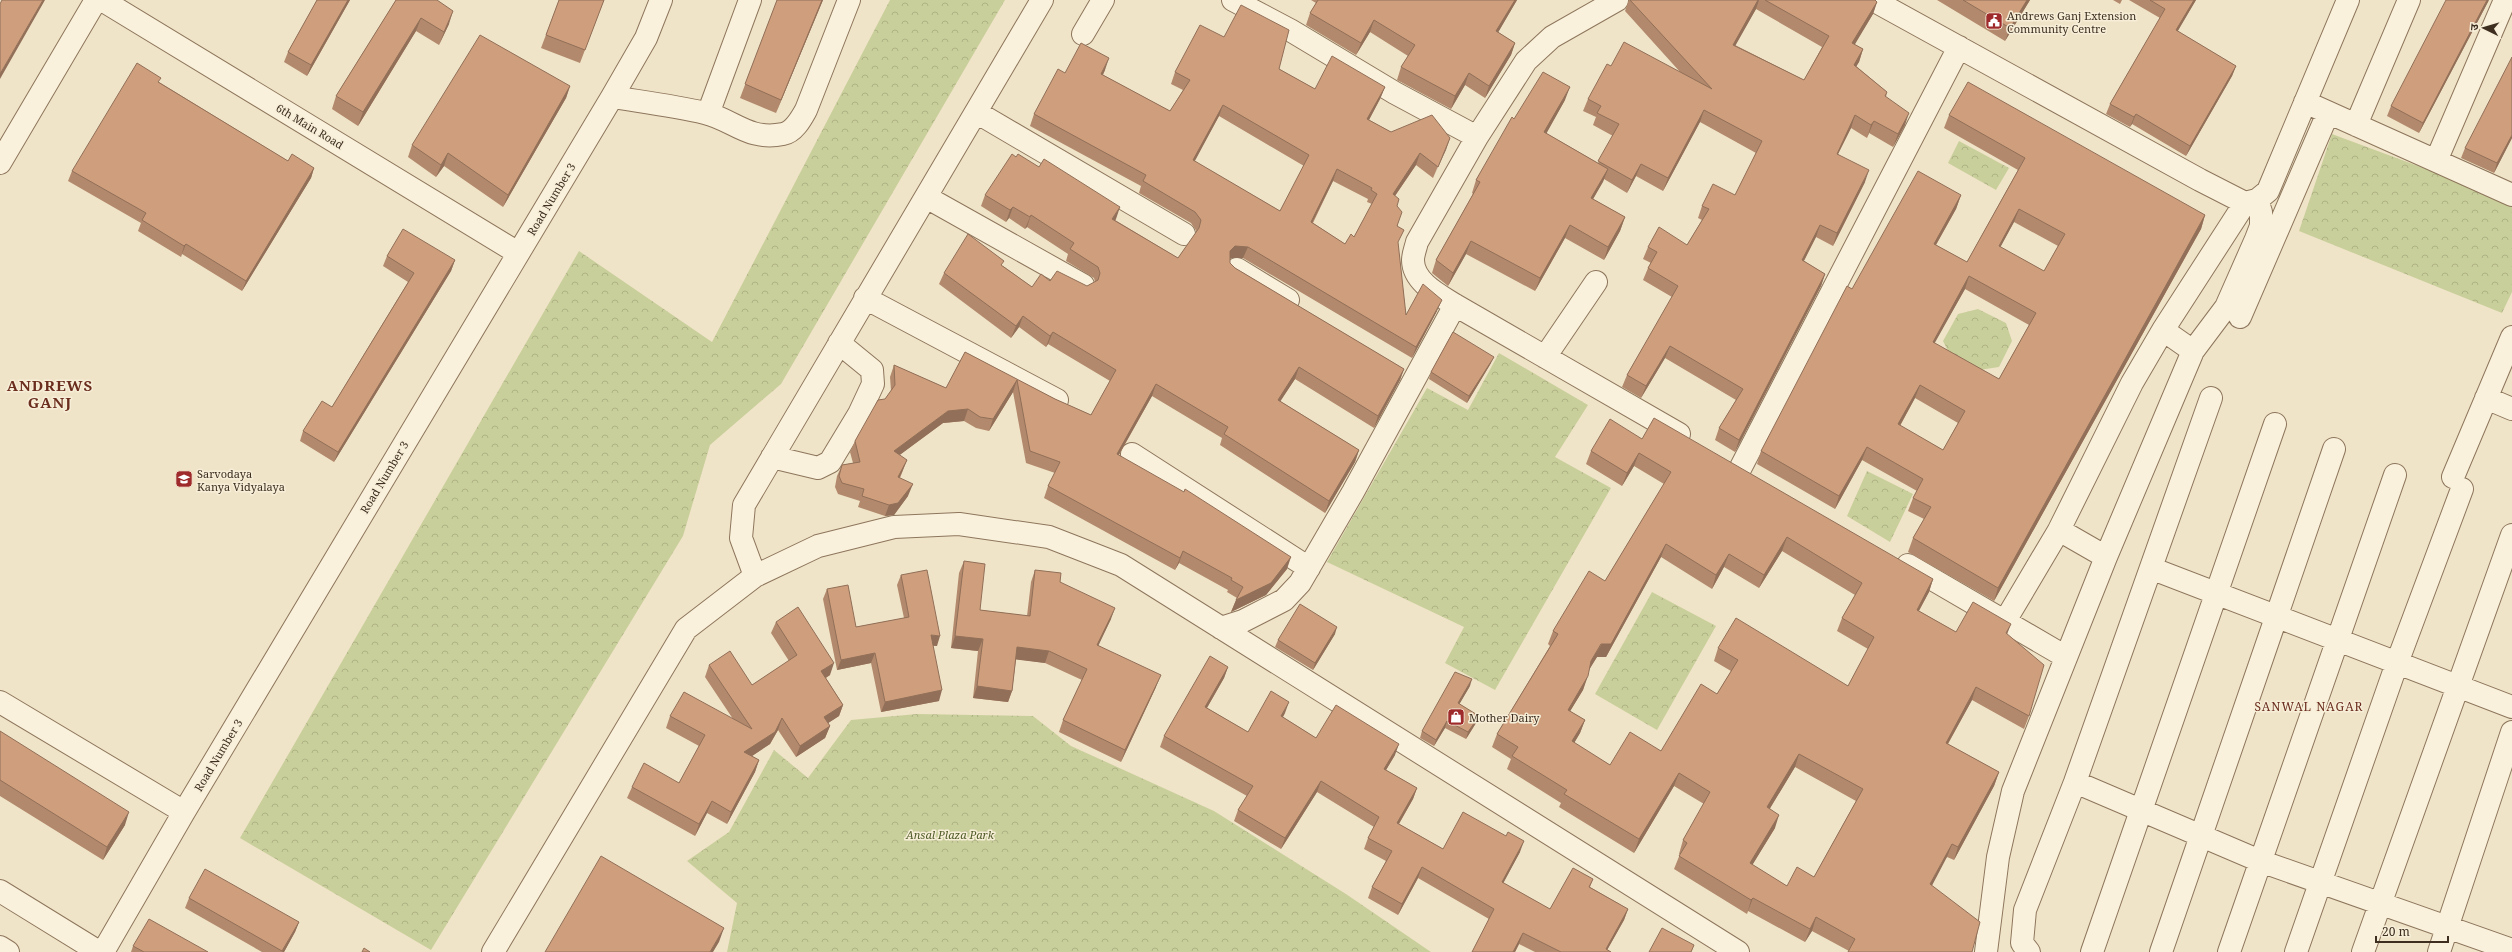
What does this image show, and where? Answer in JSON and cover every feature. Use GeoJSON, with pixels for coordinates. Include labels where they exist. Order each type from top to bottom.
{"type":"FeatureCollection","features":[{"type":"Feature","properties":{"kind":"street"},"geometry":{"type":"LineString","coordinates":[[0,163],[96,0]]}},
{"type":"Feature","properties":{"kind":"street","name":"6th Main Road"},"geometry":{"type":"LineString","coordinates":[[102,0],[518,253]]}},
{"type":"Feature","properties":{"kind":"street","name":"Road Number 3"},"geometry":{"type":"LineString","coordinates":[[103,952],[184,812],[612,97],[646,38],[661,0]]}},
{"type":"Feature","properties":{"kind":"street"},"geometry":{"type":"LineString","coordinates":[[708,114],[750,0]]}},
{"type":"Feature","properties":{"kind":"street"},"geometry":{"type":"LineString","coordinates":[[612,97],[708,114],[741,130],[769,135],[785,134],[796,125],[806,110],[849,0]]}},
{"type":"Feature","properties":{"kind":"street"},"geometry":{"type":"LineString","coordinates":[[755,576],[741,538],[744,505],[1042,0]]}},
{"type":"Feature","properties":{"kind":"street"},"geometry":{"type":"LineString","coordinates":[[1084,34],[1103,0]]}},
{"type":"Feature","properties":{"kind":"street"},"geometry":{"type":"LineString","coordinates":[[1233,0],[1290,30],[1395,93],[1477,137]]}},
{"type":"Feature","properties":{"kind":"street"},"geometry":{"type":"LineString","coordinates":[[1617,0],[1552,37],[1526,61],[1477,137],[1417,242],[1413,261],[1419,278],[1428,287],[1455,305],[1694,442]]}},
{"type":"Feature","properties":{"kind":"street"},"geometry":{"type":"LineString","coordinates":[[1873,0],[2251,202],[2261,212],[2261,226],[2226,307],[2193,351],[2106,557],[2013,791],[1998,857],[1986,952]]}},
{"type":"Feature","properties":{"kind":"street"},"geometry":{"type":"LineString","coordinates":[[2005,621],[2059,530],[2132,383],[2163,330],[2251,202],[2268,191],[2348,0]]}},
{"type":"Feature","properties":{"kind":"street"},"geometry":{"type":"LineString","coordinates":[[2356,125],[2409,0]]}},
{"type":"Feature","properties":{"kind":"street"},"geometry":{"type":"LineString","coordinates":[[2436,161],[2505,0]]}},
{"type":"Feature","properties":{"kind":"street"},"geometry":{"type":"LineString","coordinates":[[1740,469],[1959,47]]}},
{"type":"Feature","properties":{"kind":"street"},"geometry":{"type":"LineString","coordinates":[[2305,102],[2436,161],[2510,189]]}},
{"type":"Feature","properties":{"kind":"street"},"geometry":{"type":"LineString","coordinates":[[976,112],[1184,234]]}},
{"type":"Feature","properties":{"kind":"street"},"geometry":{"type":"LineString","coordinates":[[2240,317],[2328,113]]}},
{"type":"Feature","properties":{"kind":"street"},"geometry":{"type":"LineString","coordinates":[[926,197],[1083,285]]}},
{"type":"Feature","properties":{"kind":"street"},"geometry":{"type":"LineString","coordinates":[[1237,269],[1305,310]]}},
{"type":"Feature","properties":{"kind":"street"},"geometry":{"type":"LineString","coordinates":[[1545,357],[1596,282]]}},
{"type":"Feature","properties":{"kind":"street"},"geometry":{"type":"LineString","coordinates":[[865,298],[1057,400]]}},
{"type":"Feature","properties":{"kind":"street"},"geometry":{"type":"LineString","coordinates":[[1221,628],[1243,621],[1284,600],[1300,583],[1409,372],[1455,305]]}},
{"type":"Feature","properties":{"kind":"street"},"geometry":{"type":"LineString","coordinates":[[2163,330],[2193,351]]}},
{"type":"Feature","properties":{"kind":"street"},"geometry":{"type":"LineString","coordinates":[[2296,952],[2397,663],[2486,398],[2512,337]]}},
{"type":"Feature","properties":{"kind":"street"},"geometry":{"type":"LineString","coordinates":[[772,457],[818,468],[830,462],[841,447],[873,384],[872,370],[839,343]]}},
{"type":"Feature","properties":{"kind":"street"},"geometry":{"type":"LineString","coordinates":[[2029,952],[2022,943],[2025,910],[2075,782],[2153,569],[2212,398]]}},
{"type":"Feature","properties":{"kind":"street"},"geometry":{"type":"LineString","coordinates":[[2486,398],[2512,409]]}},
{"type":"Feature","properties":{"kind":"street"},"geometry":{"type":"LineString","coordinates":[[2092,952],[2275,424]]}},
{"type":"Feature","properties":{"kind":"street"},"geometry":{"type":"LineString","coordinates":[[2161,952],[2334,449]]}},
{"type":"Feature","properties":{"kind":"street"},"geometry":{"type":"LineString","coordinates":[[1132,454],[1308,568]]}},
{"type":"Feature","properties":{"kind":"street"},"geometry":{"type":"LineString","coordinates":[[1720,458],[1760,480]]}},
{"type":"Feature","properties":{"kind":"street"},"geometry":{"type":"LineString","coordinates":[[2229,952],[2339,640],[2395,475]]}},
{"type":"Feature","properties":{"kind":"street"},"geometry":{"type":"LineString","coordinates":[[494,952],[686,630],[755,576],[818,546],[894,527],[959,524],[1049,537],[1121,565],[1738,952]]}},
{"type":"Feature","properties":{"kind":"street"},"geometry":{"type":"LineString","coordinates":[[2059,530],[2106,557]]}},
{"type":"Feature","properties":{"kind":"street"},"geometry":{"type":"LineString","coordinates":[[2363,952],[2512,535]]}},
{"type":"Feature","properties":{"kind":"street"},"geometry":{"type":"LineString","coordinates":[[1888,554],[2066,657]]}},
{"type":"Feature","properties":{"kind":"street"},"geometry":{"type":"LineString","coordinates":[[2153,569],[2512,707]]}},
{"type":"Feature","properties":{"kind":"street"},"geometry":{"type":"LineString","coordinates":[[0,702],[184,812]]}},
{"type":"Feature","properties":{"kind":"street"},"geometry":{"type":"LineString","coordinates":[[2439,952],[2512,732]]}},
{"type":"Feature","properties":{"kind":"street"},"geometry":{"type":"LineString","coordinates":[[2075,782],[2260,861],[2510,949]]}},
{"type":"Feature","properties":{"kind":"street"},"geometry":{"type":"LineString","coordinates":[[0,891],[99,952]]}},
{"type":"Feature","properties":{"kind":"street"},"geometry":{"type":"LineString","coordinates":[[0,947],[8,952]]}},
{"type":"Feature","properties":{"kind":"green space"},"geometry":{"type":"Polygon","coordinates":[[[890,0],[1005,0],[781,384],[710,445],[683,536],[431,950],[240,838],[579,251],[712,342],[890,0]]]}},
{"type":"Feature","properties":{"kind":"green space"},"geometry":{"type":"Polygon","coordinates":[[[2332,134],[2512,201],[2512,292],[2502,313],[2299,231],[2332,134]]]}},
{"type":"Feature","properties":{"kind":"green space"},"geometry":{"type":"Polygon","coordinates":[[[1959,141],[2009,168],[1996,190],[1948,163],[1959,141]]]}},
{"type":"Feature","properties":{"kind":"green space"},"geometry":{"type":"Polygon","coordinates":[[[1978,309],[2006,323],[2012,341],[1999,367],[1979,370],[1952,359],[1943,341],[1958,314],[1978,309]]]}},
{"type":"Feature","properties":{"kind":"green space"},"geometry":{"type":"Polygon","coordinates":[[[1499,353],[1588,405],[1555,457],[1611,488],[1495,690],[1445,663],[1464,627],[1327,562],[1427,388],[1468,410],[1499,353]]]}},
{"type":"Feature","properties":{"kind":"green space"},"geometry":{"type":"Polygon","coordinates":[[[1867,471],[1913,494],[1890,542],[1847,516],[1867,471]]]}},
{"type":"Feature","properties":{"kind":"green space"},"geometry":{"type":"Polygon","coordinates":[[[1652,592],[1716,626],[1657,730],[1595,694],[1652,592]]]}},
{"type":"Feature","properties":{"kind":"green space","name":"Ansal Plaza Park"},"geometry":{"type":"Polygon","coordinates":[[[917,714],[1033,716],[1071,746],[1214,811],[1346,894],[1431,952],[727,952],[737,903],[687,861],[729,832],[774,750],[808,778],[851,720],[917,714]]]}},
{"type":"Feature","properties":{"kind":"building"},"geometry":{"type":"Polygon","coordinates":[[[2,0],[43,0],[0,74],[0,4],[2,0]]]}},
{"type":"Feature","properties":{"kind":"building"},"geometry":{"type":"Polygon","coordinates":[[[317,0],[348,0],[311,65],[288,52],[317,0]]]}},
{"type":"Feature","properties":{"kind":"building"},"geometry":{"type":"Polygon","coordinates":[[[396,0],[437,0],[453,11],[444,32],[421,18],[363,112],[336,96],[396,0]]]}},
{"type":"Feature","properties":{"kind":"building"},"geometry":{"type":"Polygon","coordinates":[[[559,0],[604,0],[585,50],[546,35],[559,0]]]}},
{"type":"Feature","properties":{"kind":"building"},"geometry":{"type":"Polygon","coordinates":[[[777,0],[822,0],[781,100],[745,84],[777,0]]]}},
{"type":"Feature","properties":{"kind":"building"},"geometry":{"type":"Polygon","coordinates":[[[1318,0],[1515,0],[1496,31],[1515,43],[1489,86],[1469,73],[1455,96],[1401,67],[1415,45],[1374,20],[1361,43],[1310,13],[1318,0]]]}},
{"type":"Feature","properties":{"kind":"building"},"geometry":{"type":"Polygon","coordinates":[[[1630,0],[1758,0],[1733,45],[1804,80],[1829,36],[1765,0],[1875,0],[1877,2],[1852,43],[1863,49],[1854,65],[1887,92],[1885,96],[1909,113],[1898,134],[1874,121],[1871,125],[1855,115],[1837,154],[1869,170],[1837,233],[1820,225],[1802,260],[1825,274],[1739,440],[1719,428],[1743,389],[1670,346],[1646,386],[1627,375],[1678,286],[1648,268],[1657,252],[1648,247],[1659,227],[1687,245],[1709,209],[1702,206],[1713,184],[1735,195],[1762,141],[1704,110],[1668,178],[1641,164],[1632,180],[1598,161],[1619,124],[1597,113],[1601,106],[1588,99],[1607,64],[1611,66],[1624,42],[1712,89],[1630,0]]]}},
{"type":"Feature","properties":{"kind":"building"},"geometry":{"type":"Polygon","coordinates":[[[1963,0],[2027,0],[2010,28],[1963,0]]]}},
{"type":"Feature","properties":{"kind":"building"},"geometry":{"type":"Polygon","coordinates":[[[2150,0],[2194,0],[2176,30],[2236,66],[2190,146],[2136,114],[2134,117],[2110,104],[2165,9],[2150,0]]]}},
{"type":"Feature","properties":{"kind":"building"},"geometry":{"type":"Polygon","coordinates":[[[2446,0],[2487,0],[2423,123],[2391,106],[2446,0]]]}},
{"type":"Feature","properties":{"kind":"building"},"geometry":{"type":"Polygon","coordinates":[[[1241,5],[1289,30],[1279,69],[1315,89],[1332,56],[1385,87],[1367,119],[1391,132],[1432,115],[1450,138],[1438,167],[1420,153],[1393,194],[1399,199],[1397,206],[1402,212],[1397,226],[1404,230],[1398,242],[1406,315],[1423,284],[1442,300],[1416,347],[1248,247],[1235,246],[1230,251],[1230,263],[1235,268],[1404,369],[1378,416],[1299,367],[1278,400],[1359,450],[1329,501],[1224,434],[1228,427],[1156,384],[1117,454],[1184,492],[1185,489],[1291,557],[1271,583],[1236,600],[1243,587],[1231,580],[1232,578],[1183,551],[1180,558],[1048,486],[1060,462],[1030,451],[1017,380],[993,419],[980,417],[968,409],[948,411],[894,451],[907,460],[898,477],[913,484],[898,503],[889,505],[862,496],[864,489],[842,483],[839,476],[842,465],[860,462],[855,441],[878,400],[885,399],[895,385],[894,365],[946,388],[965,352],[1055,399],[1091,415],[1116,370],[1053,332],[1050,336],[1023,316],[1016,326],[944,273],[968,234],[1004,261],[1001,265],[1032,287],[1041,274],[1050,281],[1057,271],[1087,286],[1098,280],[1100,273],[1098,267],[1070,249],[1074,243],[1031,215],[1030,217],[1013,207],[1010,210],[985,195],[1012,154],[1016,157],[1018,154],[1039,167],[1044,159],[1120,207],[1112,219],[1178,258],[1199,228],[1201,220],[1195,212],[1143,181],[1146,175],[1034,114],[1058,69],[1065,73],[1081,43],[1109,58],[1101,74],[1170,111],[1190,80],[1175,72],[1200,25],[1224,37],[1241,5]],[[1223,105],[1193,160],[1280,211],[1309,155],[1223,105]],[[1337,169],[1311,222],[1345,244],[1351,234],[1354,237],[1377,194],[1371,190],[1372,188],[1337,169]]]}},
{"type":"Feature","properties":{"kind":"building"},"geometry":{"type":"Polygon","coordinates":[[[480,35],[570,86],[508,195],[448,153],[441,165],[412,145],[480,35]]]}},
{"type":"Feature","properties":{"kind":"building"},"geometry":{"type":"Polygon","coordinates":[[[2512,57],[2512,135],[2497,163],[2465,148],[2512,57]]]}},
{"type":"Feature","properties":{"kind":"building"},"geometry":{"type":"Polygon","coordinates":[[[137,63],[161,78],[158,82],[288,161],[292,154],[314,168],[246,281],[186,244],[184,246],[142,220],[146,213],[72,171],[137,63]]]}},
{"type":"Feature","properties":{"kind":"building"},"geometry":{"type":"Polygon","coordinates":[[[1543,72],[1570,87],[1544,132],[1608,169],[1591,198],[1625,217],[1608,247],[1570,225],[1540,278],[1471,241],[1453,273],[1436,260],[1480,182],[1476,180],[1512,117],[1514,119],[1543,72]]]}},
{"type":"Feature","properties":{"kind":"building"},"geometry":{"type":"Polygon","coordinates":[[[1968,82],[2205,215],[1998,588],[1913,538],[1931,507],[1913,498],[1923,479],[1867,447],[1839,496],[1761,451],[1847,286],[1852,289],[1918,171],[1961,195],[1934,244],[1967,262],[2025,158],[1949,115],[1968,82]],[[2019,209],[1999,246],[2044,271],[2065,234],[2019,209]],[[1969,276],[1933,342],[1999,379],[2036,313],[1969,276]],[[1920,385],[1898,424],[1943,450],[1965,411],[1920,385]]]}},
{"type":"Feature","properties":{"kind":"building"},"geometry":{"type":"Polygon","coordinates":[[[403,229],[455,260],[338,452],[303,431],[322,401],[332,407],[414,273],[387,256],[403,229]]]}},
{"type":"Feature","properties":{"kind":"building"},"geometry":{"type":"Polygon","coordinates":[[[1453,332],[1494,357],[1469,396],[1431,372],[1453,332]]]}},
{"type":"Feature","properties":{"kind":"building"},"geometry":{"type":"Polygon","coordinates":[[[1654,418],[1933,579],[1917,610],[1956,632],[1973,602],[2011,624],[2006,633],[2044,665],[2029,716],[1976,687],[1946,743],[1999,772],[1958,847],[1952,844],[1930,884],[1980,922],[1972,952],[1848,952],[1855,939],[1816,917],[1810,929],[1753,898],[1751,900],[1679,856],[1687,843],[1683,840],[1710,792],[1679,773],[1639,839],[1564,794],[1567,790],[1512,756],[1518,747],[1497,734],[1558,634],[1553,631],[1589,571],[1605,581],[1671,472],[1639,453],[1627,473],[1591,451],[1610,419],[1642,439],[1654,418]],[[1787,537],[1764,575],[1729,554],[1716,575],[1666,544],[1611,644],[1601,644],[1591,661],[1588,676],[1568,710],[1585,720],[1572,741],[1610,765],[1630,732],[1661,751],[1701,684],[1717,694],[1738,660],[1718,648],[1736,618],[1848,686],[1874,637],[1842,618],[1862,583],[1787,537]],[[1799,754],[1767,807],[1779,815],[1750,863],[1787,886],[1797,867],[1814,877],[1863,789],[1799,754]]]}},
{"type":"Feature","properties":{"kind":"building"},"geometry":{"type":"Polygon","coordinates":[[[964,561],[985,564],[980,610],[1030,616],[1035,570],[1061,573],[1060,582],[1115,608],[1097,645],[1161,675],[1125,750],[1063,720],[1087,669],[1049,651],[1017,647],[1012,691],[977,686],[983,639],[955,636],[964,561]]]}},
{"type":"Feature","properties":{"kind":"building"},"geometry":{"type":"Polygon","coordinates":[[[927,570],[940,636],[931,635],[942,690],[885,702],[875,653],[841,660],[827,589],[848,585],[856,627],[909,617],[901,575],[927,570]]]}},
{"type":"Feature","properties":{"kind":"building"},"geometry":{"type":"Polygon","coordinates":[[[1300,604],[1337,627],[1315,663],[1278,640],[1300,604]]]}},
{"type":"Feature","properties":{"kind":"building"},"geometry":{"type":"Polygon","coordinates":[[[798,607],[834,663],[821,671],[843,705],[824,717],[830,726],[800,746],[782,718],[775,732],[744,752],[759,760],[731,812],[712,801],[699,824],[632,787],[644,763],[679,783],[705,735],[670,716],[684,692],[752,729],[709,665],[730,651],[752,685],[797,655],[776,622],[798,607]]]}},
{"type":"Feature","properties":{"kind":"building"},"geometry":{"type":"Polygon","coordinates":[[[1210,656],[1228,667],[1205,707],[1248,732],[1271,691],[1289,702],[1281,716],[1316,738],[1336,705],[1399,744],[1384,769],[1417,788],[1397,823],[1443,849],[1463,812],[1506,836],[1508,832],[1524,841],[1502,882],[1550,909],[1573,868],[1593,879],[1589,887],[1628,909],[1606,949],[1611,952],[1561,952],[1523,933],[1513,952],[1472,952],[1494,909],[1422,867],[1402,904],[1372,887],[1392,851],[1368,838],[1379,817],[1321,781],[1285,838],[1238,810],[1253,786],[1164,736],[1210,656]]]}},
{"type":"Feature","properties":{"kind":"building"},"geometry":{"type":"Polygon","coordinates":[[[1455,672],[1472,679],[1458,703],[1479,716],[1468,732],[1447,721],[1436,740],[1422,731],[1455,672]]]}},
{"type":"Feature","properties":{"kind":"building"},"geometry":{"type":"Polygon","coordinates":[[[0,731],[129,812],[107,847],[0,780],[0,731]]]}},
{"type":"Feature","properties":{"kind":"building"},"geometry":{"type":"Polygon","coordinates":[[[601,856],[724,928],[710,952],[545,952],[601,856]]]}},
{"type":"Feature","properties":{"kind":"building"},"geometry":{"type":"Polygon","coordinates":[[[205,869],[299,922],[282,951],[189,898],[205,869]]]}},
{"type":"Feature","properties":{"kind":"building"},"geometry":{"type":"Polygon","coordinates":[[[149,919],[208,952],[144,952],[133,946],[149,919]]]}},
{"type":"Feature","properties":{"kind":"building"},"geometry":{"type":"Polygon","coordinates":[[[1662,928],[1694,945],[1691,952],[1649,952],[1662,928]]]}},
{"type":"Feature","properties":{"kind":"building"},"geometry":{"type":"Polygon","coordinates":[[[364,948],[370,952],[362,952],[364,948]]]}},
{"type":"Feature","properties":{"kind":"place","name":"Andrews Ganj Extension Community Centre"},"geometry":{"type":"Point","coordinates":[1994,21]}},
{"type":"Feature","properties":{"kind":"place","name":"Sarvodaya Kanya Vidyalaya"},"geometry":{"type":"Point","coordinates":[184,479]}},
{"type":"Feature","properties":{"kind":"place","name":"Mother Dairy"},"geometry":{"type":"Point","coordinates":[1456,717]}},
{"type":"Feature","properties":{"kind":"district","name":"ANDREWS GANJ"},"geometry":{"type":"Point","coordinates":[50,394]}},
{"type":"Feature","properties":{"kind":"district","name":"SANWAL NAGAR"},"geometry":{"type":"Point","coordinates":[2309,706]}}]}
